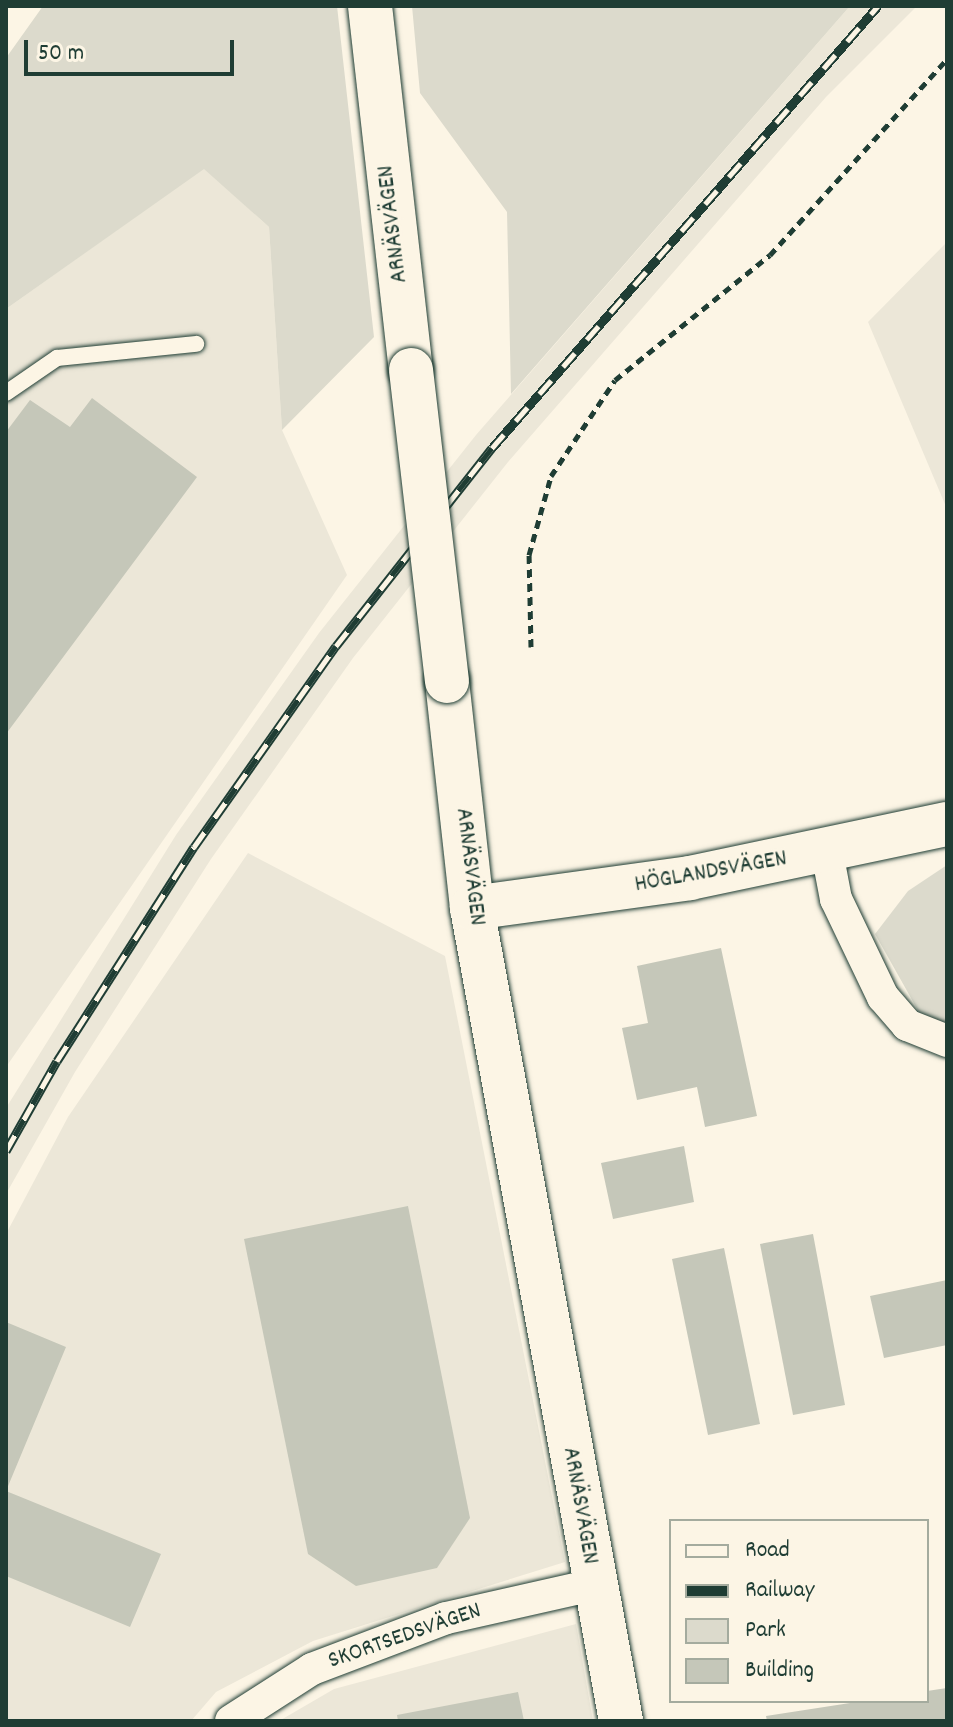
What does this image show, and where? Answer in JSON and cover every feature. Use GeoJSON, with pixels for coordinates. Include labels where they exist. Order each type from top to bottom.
{"type":"FeatureCollection","features":[{"type":"Feature","properties":{"kind":"street","name":"ARNÄSVÄGEN"},"geometry":{"type":"LineString","coordinates":[[370,6],[472,908],[593,1585],[621,1721]]}},
{"type":"Feature","properties":{"kind":"street","name":"HÖGLANDSVÄGEN"},"geometry":{"type":"LineString","coordinates":[[472,908],[690,878],[827,852],[947,824]]}},
{"type":"Feature","properties":{"kind":"street"},"geometry":{"type":"LineString","coordinates":[[827,852],[836,899],[883,997],[907,1025],[947,1041]]}},
{"type":"Feature","properties":{"kind":"street","name":"SKORTSEDSVÄGEN"},"geometry":{"type":"LineString","coordinates":[[231,1721],[312,1669],[446,1618],[593,1585]]}},
{"type":"Feature","properties":{"kind":"lane"},"geometry":{"type":"LineString","coordinates":[[6,393],[57,358],[196,344]]}},
{"type":"Feature","properties":{"kind":"path"},"geometry":{"type":"LineString","coordinates":[[531,647],[529,555],[551,476],[615,380],[770,255],[947,59]]}},
{"type":"Feature","properties":{"kind":"shaded area"},"geometry":{"type":"Polygon","coordinates":[[[850,6],[917,6],[826,97],[508,462],[353,658],[211,859],[75,1072],[6,1194],[6,1108],[176,835],[319,633],[476,435],[850,6]]]}},
{"type":"Feature","properties":{"kind":"shaded area"},"geometry":{"type":"Polygon","coordinates":[[[204,168],[269,227],[282,430],[347,575],[6,1067],[6,309],[204,168]]]}},
{"type":"Feature","properties":{"kind":"shaded area"},"geometry":{"type":"Polygon","coordinates":[[[947,242],[947,509],[868,322],[947,242]]]}},
{"type":"Feature","properties":{"kind":"shaded area"},"geometry":{"type":"Polygon","coordinates":[[[248,853],[445,956],[565,1562],[313,1641],[216,1692],[191,1721],[6,1721],[6,1234],[68,1117],[248,853]]]}},
{"type":"Feature","properties":{"kind":"shaded area"},"geometry":{"type":"Polygon","coordinates":[[[576,1624],[593,1721],[279,1721],[334,1689],[576,1624]]]}},
{"type":"Feature","properties":{"kind":"green space"},"geometry":{"type":"Polygon","coordinates":[[[43,6],[337,6],[374,337],[282,430],[269,227],[204,169],[6,309],[6,58],[43,6]]]}},
{"type":"Feature","properties":{"kind":"green space"},"geometry":{"type":"Polygon","coordinates":[[[412,6],[850,6],[511,394],[507,212],[420,93],[412,6]]]}},
{"type":"Feature","properties":{"kind":"green space"},"geometry":{"type":"Polygon","coordinates":[[[947,865],[947,1022],[944,1023],[920,1014],[875,934],[908,891],[947,865]]]}},
{"type":"Feature","properties":{"kind":"building"},"geometry":{"type":"Polygon","coordinates":[[[92,398],[197,477],[6,734],[6,432],[30,400],[70,427],[92,398]]]}},
{"type":"Feature","properties":{"kind":"building"},"geometry":{"type":"Polygon","coordinates":[[[721,948],[757,1116],[705,1127],[697,1087],[637,1100],[622,1028],[648,1023],[637,966],[721,948]]]}},
{"type":"Feature","properties":{"kind":"building"},"geometry":{"type":"Polygon","coordinates":[[[684,1146],[694,1202],[613,1219],[601,1163],[684,1146]]]}},
{"type":"Feature","properties":{"kind":"building"},"geometry":{"type":"Polygon","coordinates":[[[408,1206],[470,1518],[437,1568],[356,1586],[308,1554],[244,1239],[408,1206]]]}},
{"type":"Feature","properties":{"kind":"building"},"geometry":{"type":"Polygon","coordinates":[[[813,1234],[845,1405],[793,1415],[760,1244],[813,1234]]]}},
{"type":"Feature","properties":{"kind":"building"},"geometry":{"type":"Polygon","coordinates":[[[724,1248],[760,1424],[708,1435],[672,1259],[724,1248]]]}},
{"type":"Feature","properties":{"kind":"building"},"geometry":{"type":"Polygon","coordinates":[[[947,1280],[947,1345],[884,1358],[870,1296],[947,1280]]]}},
{"type":"Feature","properties":{"kind":"building"},"geometry":{"type":"Polygon","coordinates":[[[6,1322],[66,1347],[6,1491],[6,1322]]]}},
{"type":"Feature","properties":{"kind":"building"},"geometry":{"type":"Polygon","coordinates":[[[6,1491],[161,1554],[130,1627],[6,1576],[6,1491]]]}},
{"type":"Feature","properties":{"kind":"building"},"geometry":{"type":"Polygon","coordinates":[[[947,1688],[947,1721],[767,1721],[766,1716],[850,1703],[929,1703],[929,1691],[947,1688]]]}},
{"type":"Feature","properties":{"kind":"building"},"geometry":{"type":"Polygon","coordinates":[[[518,1692],[524,1721],[398,1721],[397,1715],[518,1692]]]}},
{"type":"Feature","properties":{"kind":"railway"},"geometry":{"type":"LineString","coordinates":[[6,1151],[57,1061],[194,847],[336,646],[492,448],[878,6]]}}]}
